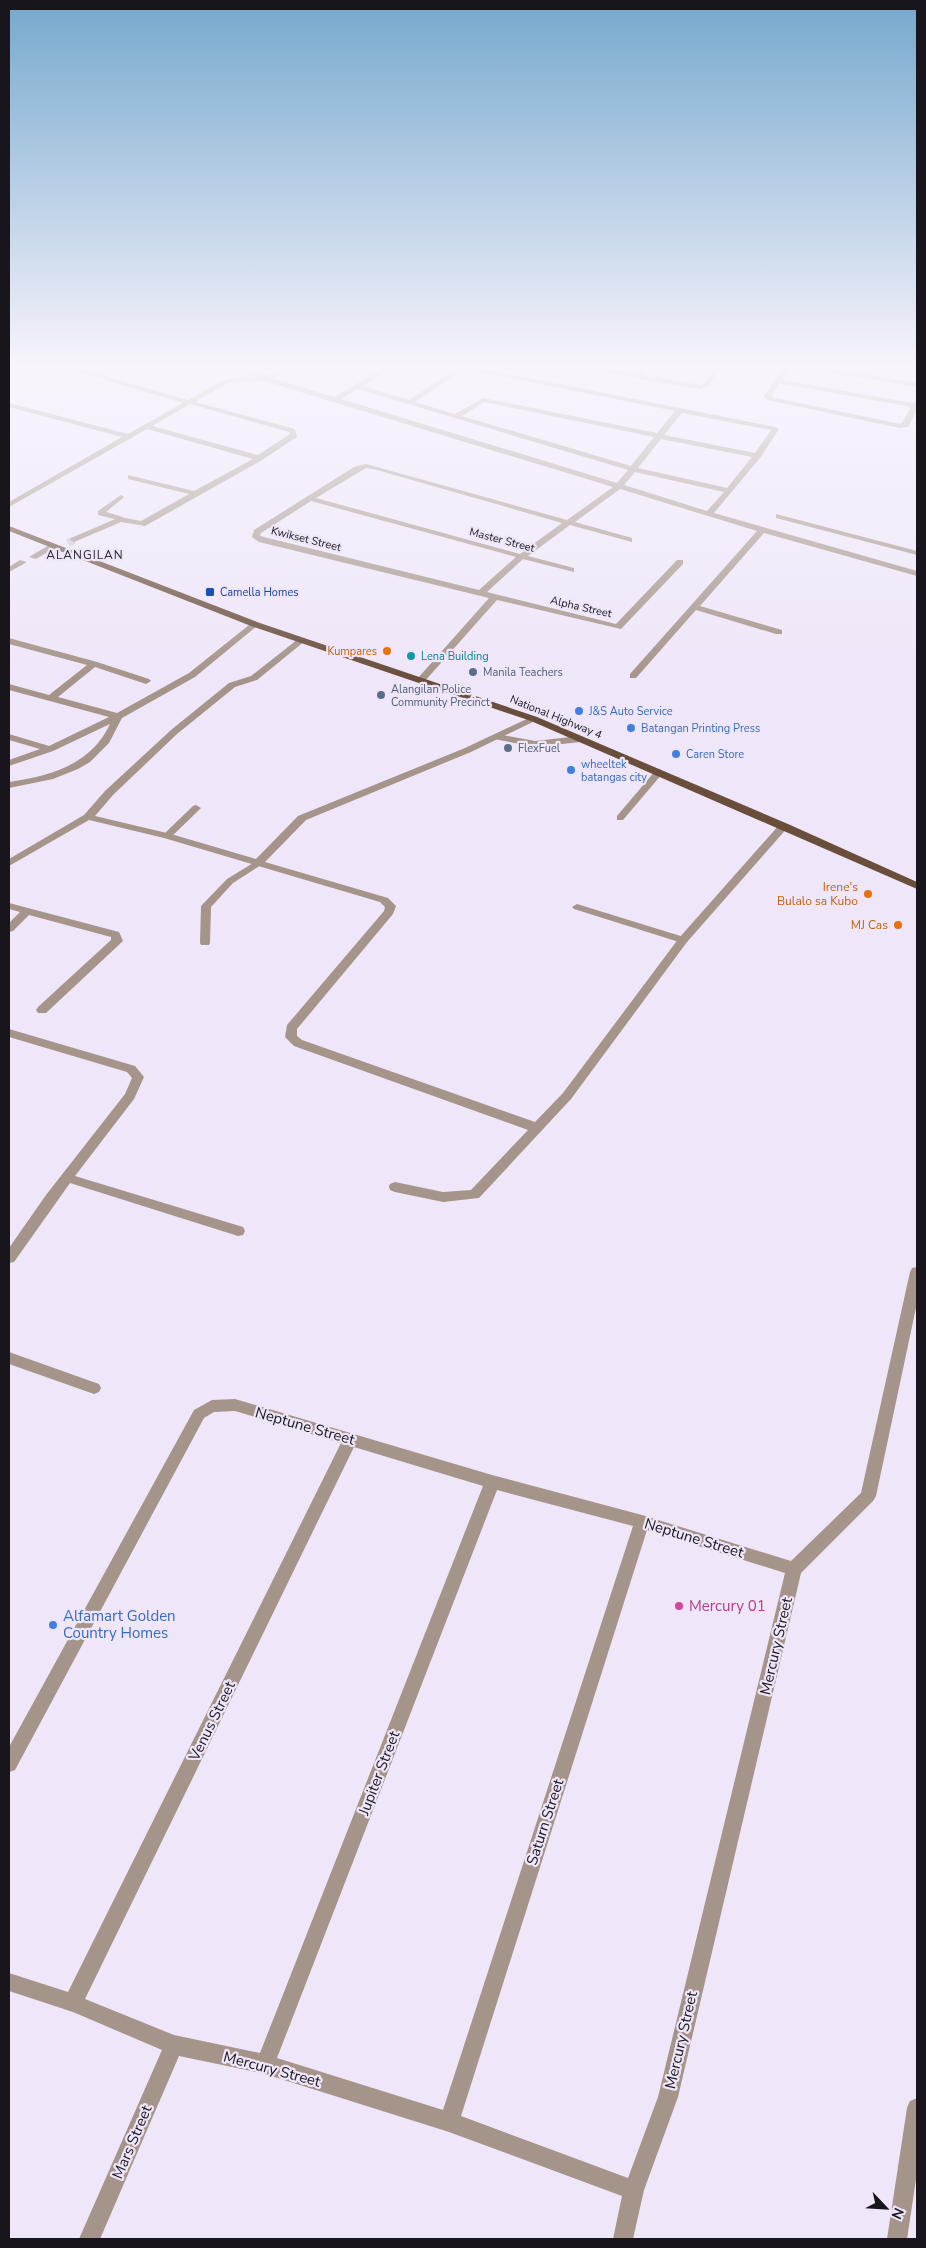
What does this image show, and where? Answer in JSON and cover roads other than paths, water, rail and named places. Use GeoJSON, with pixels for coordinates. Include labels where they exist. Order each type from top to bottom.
{"type":"FeatureCollection","features":[{"type":"Feature","properties":{"kind":"main road","name":"National Highway 4"},"geometry":{"type":"LineString","coordinates":[[9,528],[254,624],[534,719],[784,826],[917,886]]}},
{"type":"Feature","properties":{"kind":"street"},"geometry":{"type":"LineString","coordinates":[[9,505],[73,469]]}},
{"type":"Feature","properties":{"kind":"street"},"geometry":{"type":"LineString","coordinates":[[56,547],[120,519],[142,524],[240,469]]}},
{"type":"Feature","properties":{"kind":"street","name":"Kwikset Street"},"geometry":{"type":"LineString","coordinates":[[357,469],[257,532],[256,537],[480,594]]}},
{"type":"Feature","properties":{"kind":"street","name":"Kwikset Street"},"geometry":{"type":"LineString","coordinates":[[381,469],[566,522]]}},
{"type":"Feature","properties":{"kind":"street"},"geometry":{"type":"LineString","coordinates":[[562,469],[762,530],[916,572]]}},
{"type":"Feature","properties":{"kind":"street"},"geometry":{"type":"LineString","coordinates":[[480,594],[521,557],[566,522],[618,486],[633,469],[727,490]]}},
{"type":"Feature","properties":{"kind":"street"},"geometry":{"type":"LineString","coordinates":[[709,514],[746,469]]}},
{"type":"Feature","properties":{"kind":"street"},"geometry":{"type":"LineString","coordinates":[[131,477],[196,494]]}},
{"type":"Feature","properties":{"kind":"street","name":"Master Street"},"geometry":{"type":"LineString","coordinates":[[311,499],[572,570]]}},
{"type":"Feature","properties":{"kind":"street"},"geometry":{"type":"LineString","coordinates":[[779,516],[917,553]]}},
{"type":"Feature","properties":{"kind":"street"},"geometry":{"type":"LineString","coordinates":[[566,522],[629,540]]}},
{"type":"Feature","properties":{"kind":"street"},"geometry":{"type":"LineString","coordinates":[[633,676],[762,530]]}},
{"type":"Feature","properties":{"kind":"street","name":"Alpha Street"},"geometry":{"type":"LineString","coordinates":[[480,594],[618,627],[680,562]]}},
{"type":"Feature","properties":{"kind":"street"},"geometry":{"type":"LineString","coordinates":[[421,680],[494,598]]}},
{"type":"Feature","properties":{"kind":"street"},"geometry":{"type":"LineString","coordinates":[[694,606],[779,632]]}},
{"type":"Feature","properties":{"kind":"street"},"geometry":{"type":"LineString","coordinates":[[9,763],[50,749],[118,716],[192,675],[254,624]]}},
{"type":"Feature","properties":{"kind":"street"},"geometry":{"type":"LineString","coordinates":[[9,641],[94,664],[146,681]]}},
{"type":"Feature","properties":{"kind":"street"},"geometry":{"type":"LineString","coordinates":[[9,873],[18,863],[14,861],[88,817],[109,793],[174,732],[232,685],[254,678],[301,641]]}},
{"type":"Feature","properties":{"kind":"street"},"geometry":{"type":"LineString","coordinates":[[52,698],[94,664]]}},
{"type":"Feature","properties":{"kind":"street"},"geometry":{"type":"LineString","coordinates":[[9,687],[118,716]]}},
{"type":"Feature","properties":{"kind":"street"},"geometry":{"type":"LineString","coordinates":[[9,785],[36,781],[65,773],[91,758],[107,739],[118,716]]}},
{"type":"Feature","properties":{"kind":"street"},"geometry":{"type":"LineString","coordinates":[[258,863],[292,826],[302,818],[497,737],[534,719]]}},
{"type":"Feature","properties":{"kind":"street"},"geometry":{"type":"LineString","coordinates":[[9,737],[50,749]]}},
{"type":"Feature","properties":{"kind":"street"},"geometry":{"type":"LineString","coordinates":[[88,817],[167,836],[384,900],[391,906],[389,912],[291,1028],[291,1037],[298,1043],[537,1128]]}},
{"type":"Feature","properties":{"kind":"street"},"geometry":{"type":"LineString","coordinates":[[395,1187],[442,1197],[474,1195],[567,1096],[683,940],[784,826]]}},
{"type":"Feature","properties":{"kind":"street"},"geometry":{"type":"LineString","coordinates":[[9,906],[115,934],[117,937],[117,941],[42,1010]]}},
{"type":"Feature","properties":{"kind":"street"},"geometry":{"type":"LineString","coordinates":[[9,929],[27,911]]}},
{"type":"Feature","properties":{"kind":"street"},"geometry":{"type":"LineString","coordinates":[[9,1033],[131,1069],[138,1077],[130,1096],[9,1258]]}},
{"type":"Feature","properties":{"kind":"street"},"geometry":{"type":"LineString","coordinates":[[68,1178],[238,1231]]}},
{"type":"Feature","properties":{"kind":"street"},"geometry":{"type":"LineString","coordinates":[[794,1569],[868,1496],[917,1272]]}},
{"type":"Feature","properties":{"kind":"street"},"geometry":{"type":"LineString","coordinates":[[9,1358],[94,1388]]}},
{"type":"Feature","properties":{"kind":"street","name":"Neptune Street"},"geometry":{"type":"LineString","coordinates":[[9,1764],[199,1414],[212,1406],[234,1405],[492,1482],[642,1522],[794,1569]]}},
{"type":"Feature","properties":{"kind":"street","name":"Venus Street"},"geometry":{"type":"LineString","coordinates":[[73,2003],[351,1439]]}},
{"type":"Feature","properties":{"kind":"street","name":"Jupiter Street"},"geometry":{"type":"LineString","coordinates":[[265,2064],[492,1482]]}},
{"type":"Feature","properties":{"kind":"street","name":"Saturn Street"},"geometry":{"type":"LineString","coordinates":[[449,2122],[642,1522]]}},
{"type":"Feature","properties":{"kind":"street","name":"Mercury Street"},"geometry":{"type":"LineString","coordinates":[[9,1982],[73,2003],[174,2045],[265,2064],[449,2122],[634,2190],[668,2097],[794,1569]]}},
{"type":"Feature","properties":{"kind":"street","name":"Mars Street"},"geometry":{"type":"LineString","coordinates":[[90,2239],[174,2045]]}},
{"type":"Feature","properties":{"kind":"street"},"geometry":{"type":"LineString","coordinates":[[897,2239],[917,2108]]}},
{"type":"Feature","properties":{"kind":"street"},"geometry":{"type":"LineString","coordinates":[[622,2239],[634,2190]]}},
{"type":"Feature","properties":{"kind":"lane"},"geometry":{"type":"LineString","coordinates":[[120,519],[101,513],[122,497]]}},
{"type":"Feature","properties":{"kind":"lane"},"geometry":{"type":"LineString","coordinates":[[33,557],[56,547]]}},
{"type":"Feature","properties":{"kind":"lane"},"geometry":{"type":"LineString","coordinates":[[9,570],[23,562]]}},
{"type":"Feature","properties":{"kind":"lane"},"geometry":{"type":"LineString","coordinates":[[497,737],[536,744],[580,739]]}},
{"type":"Feature","properties":{"kind":"lane"},"geometry":{"type":"LineString","coordinates":[[620,818],[659,772]]}},
{"type":"Feature","properties":{"kind":"lane"},"geometry":{"type":"LineString","coordinates":[[167,836],[196,808]]}},
{"type":"Feature","properties":{"kind":"lane"},"geometry":{"type":"LineString","coordinates":[[206,944],[206,906],[230,881],[258,863]]}},
{"type":"Feature","properties":{"kind":"lane"},"geometry":{"type":"LineString","coordinates":[[577,907],[683,940]]}},
{"type":"Feature","properties":{"kind":"tunnel"},"geometry":{"type":"LineString","coordinates":[[68,543],[74,540]]}},
{"type":"Feature","properties":{"kind":"place","name":"Camella Homes"},"geometry":{"type":"Point","coordinates":[210,592]}},
{"type":"Feature","properties":{"kind":"place","name":"Kumpares"},"geometry":{"type":"Point","coordinates":[387,651]}},
{"type":"Feature","properties":{"kind":"place","name":"Lena Building"},"geometry":{"type":"Point","coordinates":[411,656]}},
{"type":"Feature","properties":{"kind":"place","name":"Manila Teachers"},"geometry":{"type":"Point","coordinates":[473,672]}},
{"type":"Feature","properties":{"kind":"place","name":"Alangilan Police Community Precinct"},"geometry":{"type":"Point","coordinates":[381,695]}},
{"type":"Feature","properties":{"kind":"place","name":"J&S Auto Service"},"geometry":{"type":"Point","coordinates":[579,711]}},
{"type":"Feature","properties":{"kind":"place","name":"Batangan Printing Press"},"geometry":{"type":"Point","coordinates":[631,728]}},
{"type":"Feature","properties":{"kind":"place","name":"FlexFuel"},"geometry":{"type":"Point","coordinates":[508,748]}},
{"type":"Feature","properties":{"kind":"place","name":"Caren Store"},"geometry":{"type":"Point","coordinates":[676,754]}},
{"type":"Feature","properties":{"kind":"place","name":"wheeltek batangas city"},"geometry":{"type":"Point","coordinates":[571,770]}},
{"type":"Feature","properties":{"kind":"place","name":"Irene's Bulalo sa Kubo"},"geometry":{"type":"Point","coordinates":[868,894]}},
{"type":"Feature","properties":{"kind":"place","name":"MJ Cas"},"geometry":{"type":"Point","coordinates":[898,925]}},
{"type":"Feature","properties":{"kind":"place","name":"Mercury 01"},"geometry":{"type":"Point","coordinates":[679,1606]}},
{"type":"Feature","properties":{"kind":"place","name":"Alfamart Golden Country Homes"},"geometry":{"type":"Point","coordinates":[53,1625]}},
{"type":"Feature","properties":{"kind":"district","name":"ALANGILAN"},"geometry":{"type":"Point","coordinates":[85,555]}}]}
